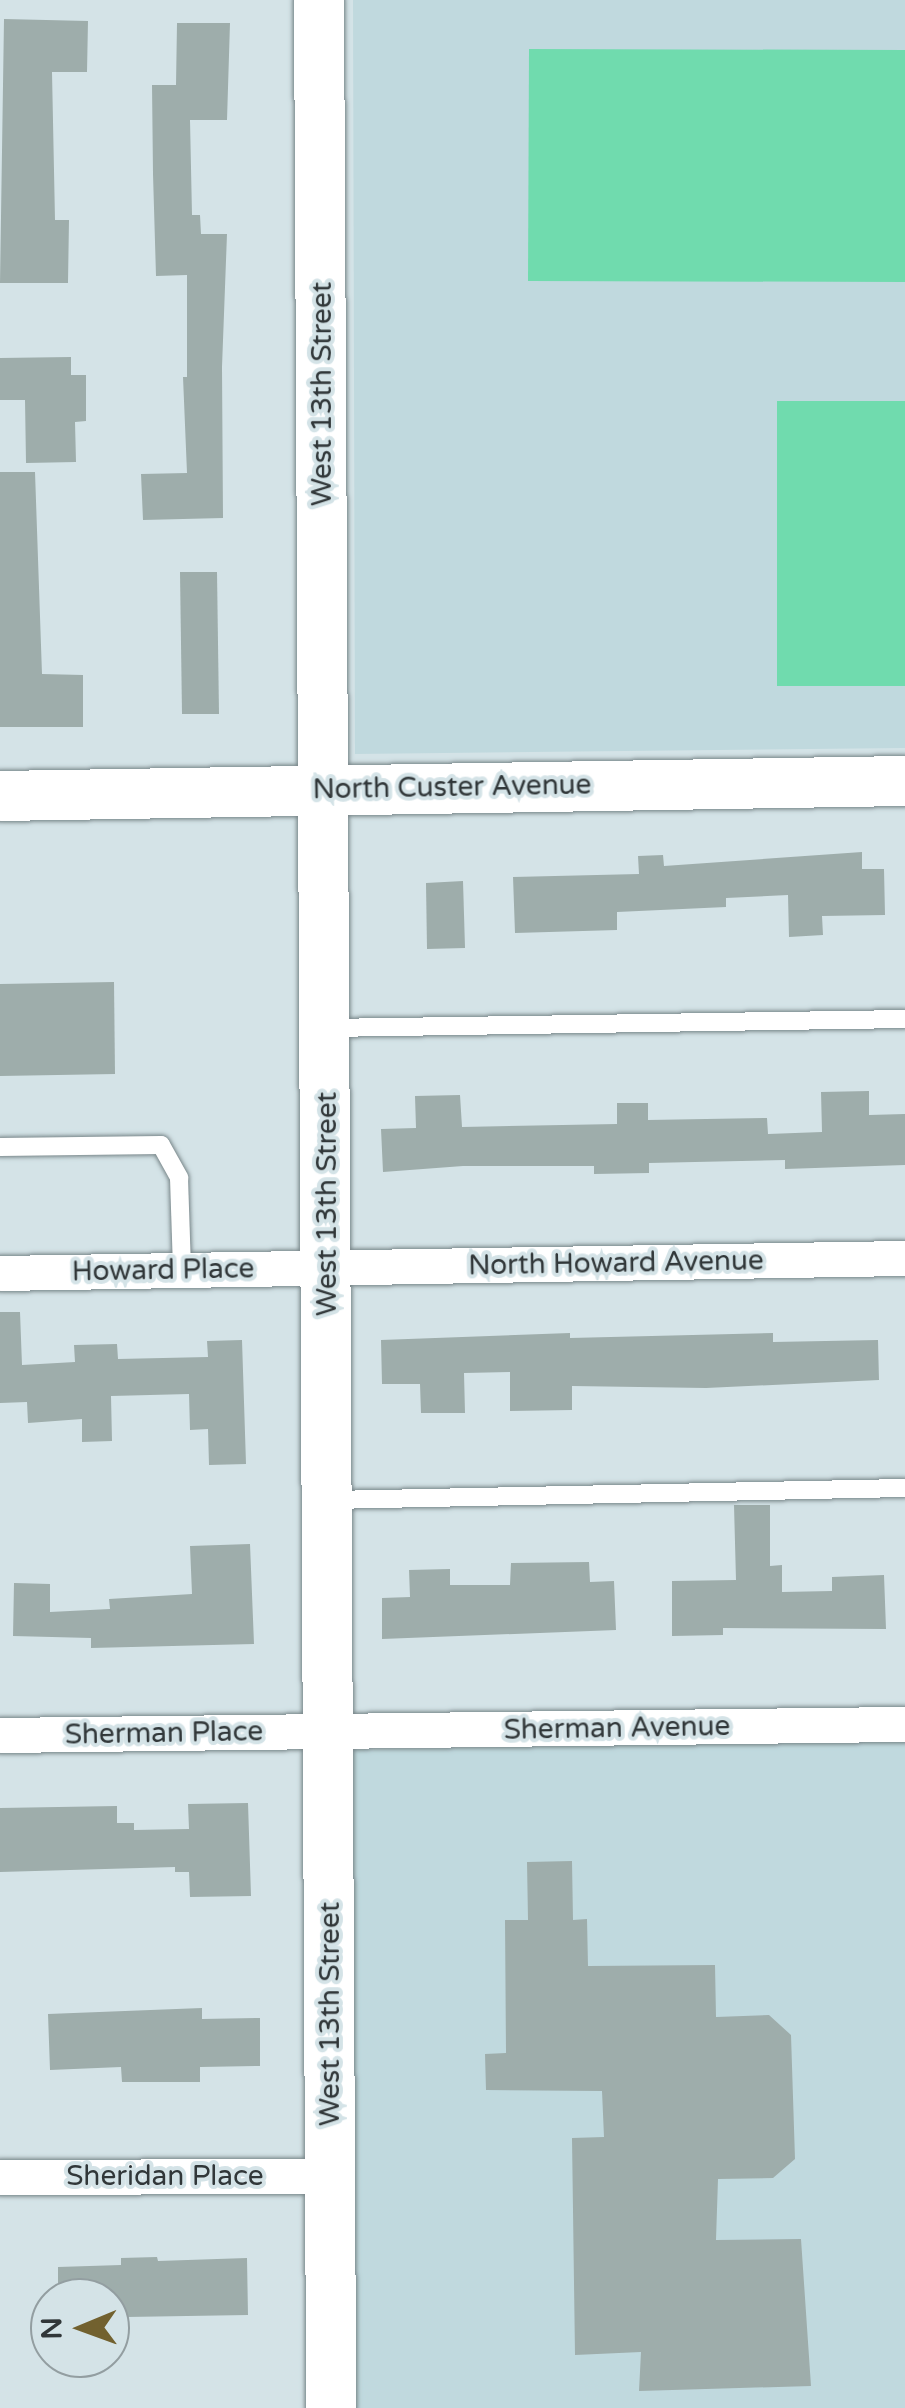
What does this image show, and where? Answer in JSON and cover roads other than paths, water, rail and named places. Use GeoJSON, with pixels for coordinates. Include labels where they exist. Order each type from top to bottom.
{"type":"FeatureCollection","features":[{"type":"Feature","properties":{"kind":"main road","name":"West 13th Street"},"geometry":{"type":"LineString","coordinates":[[319,0],[331,2408]]}},
{"type":"Feature","properties":{"kind":"main road","name":"North Custer Avenue"},"geometry":{"type":"LineString","coordinates":[[0,796],[905,782]]}},
{"type":"Feature","properties":{"kind":"street","name":"North Howard Avenue"},"geometry":{"type":"LineString","coordinates":[[327,1268],[905,1258]]}},
{"type":"Feature","properties":{"kind":"street","name":"Howard Place"},"geometry":{"type":"LineString","coordinates":[[0,1273],[327,1268]]}},
{"type":"Feature","properties":{"kind":"street","name":"Sherman Avenue"},"geometry":{"type":"LineString","coordinates":[[328,1732],[905,1724]]}},
{"type":"Feature","properties":{"kind":"street","name":"Sherman Place"},"geometry":{"type":"LineString","coordinates":[[0,1735],[328,1732]]}},
{"type":"Feature","properties":{"kind":"street","name":"Sheridan Place"},"geometry":{"type":"LineString","coordinates":[[0,2177],[330,2176]]}},
{"type":"Feature","properties":{"kind":"lane"},"geometry":{"type":"LineString","coordinates":[[326,1028],[905,1019]]}},
{"type":"Feature","properties":{"kind":"lane"},"geometry":{"type":"LineString","coordinates":[[0,1147],[160,1145],[179,1178],[182,1270]]}},
{"type":"Feature","properties":{"kind":"lane"},"geometry":{"type":"LineString","coordinates":[[328,1500],[905,1488]]}}]}
